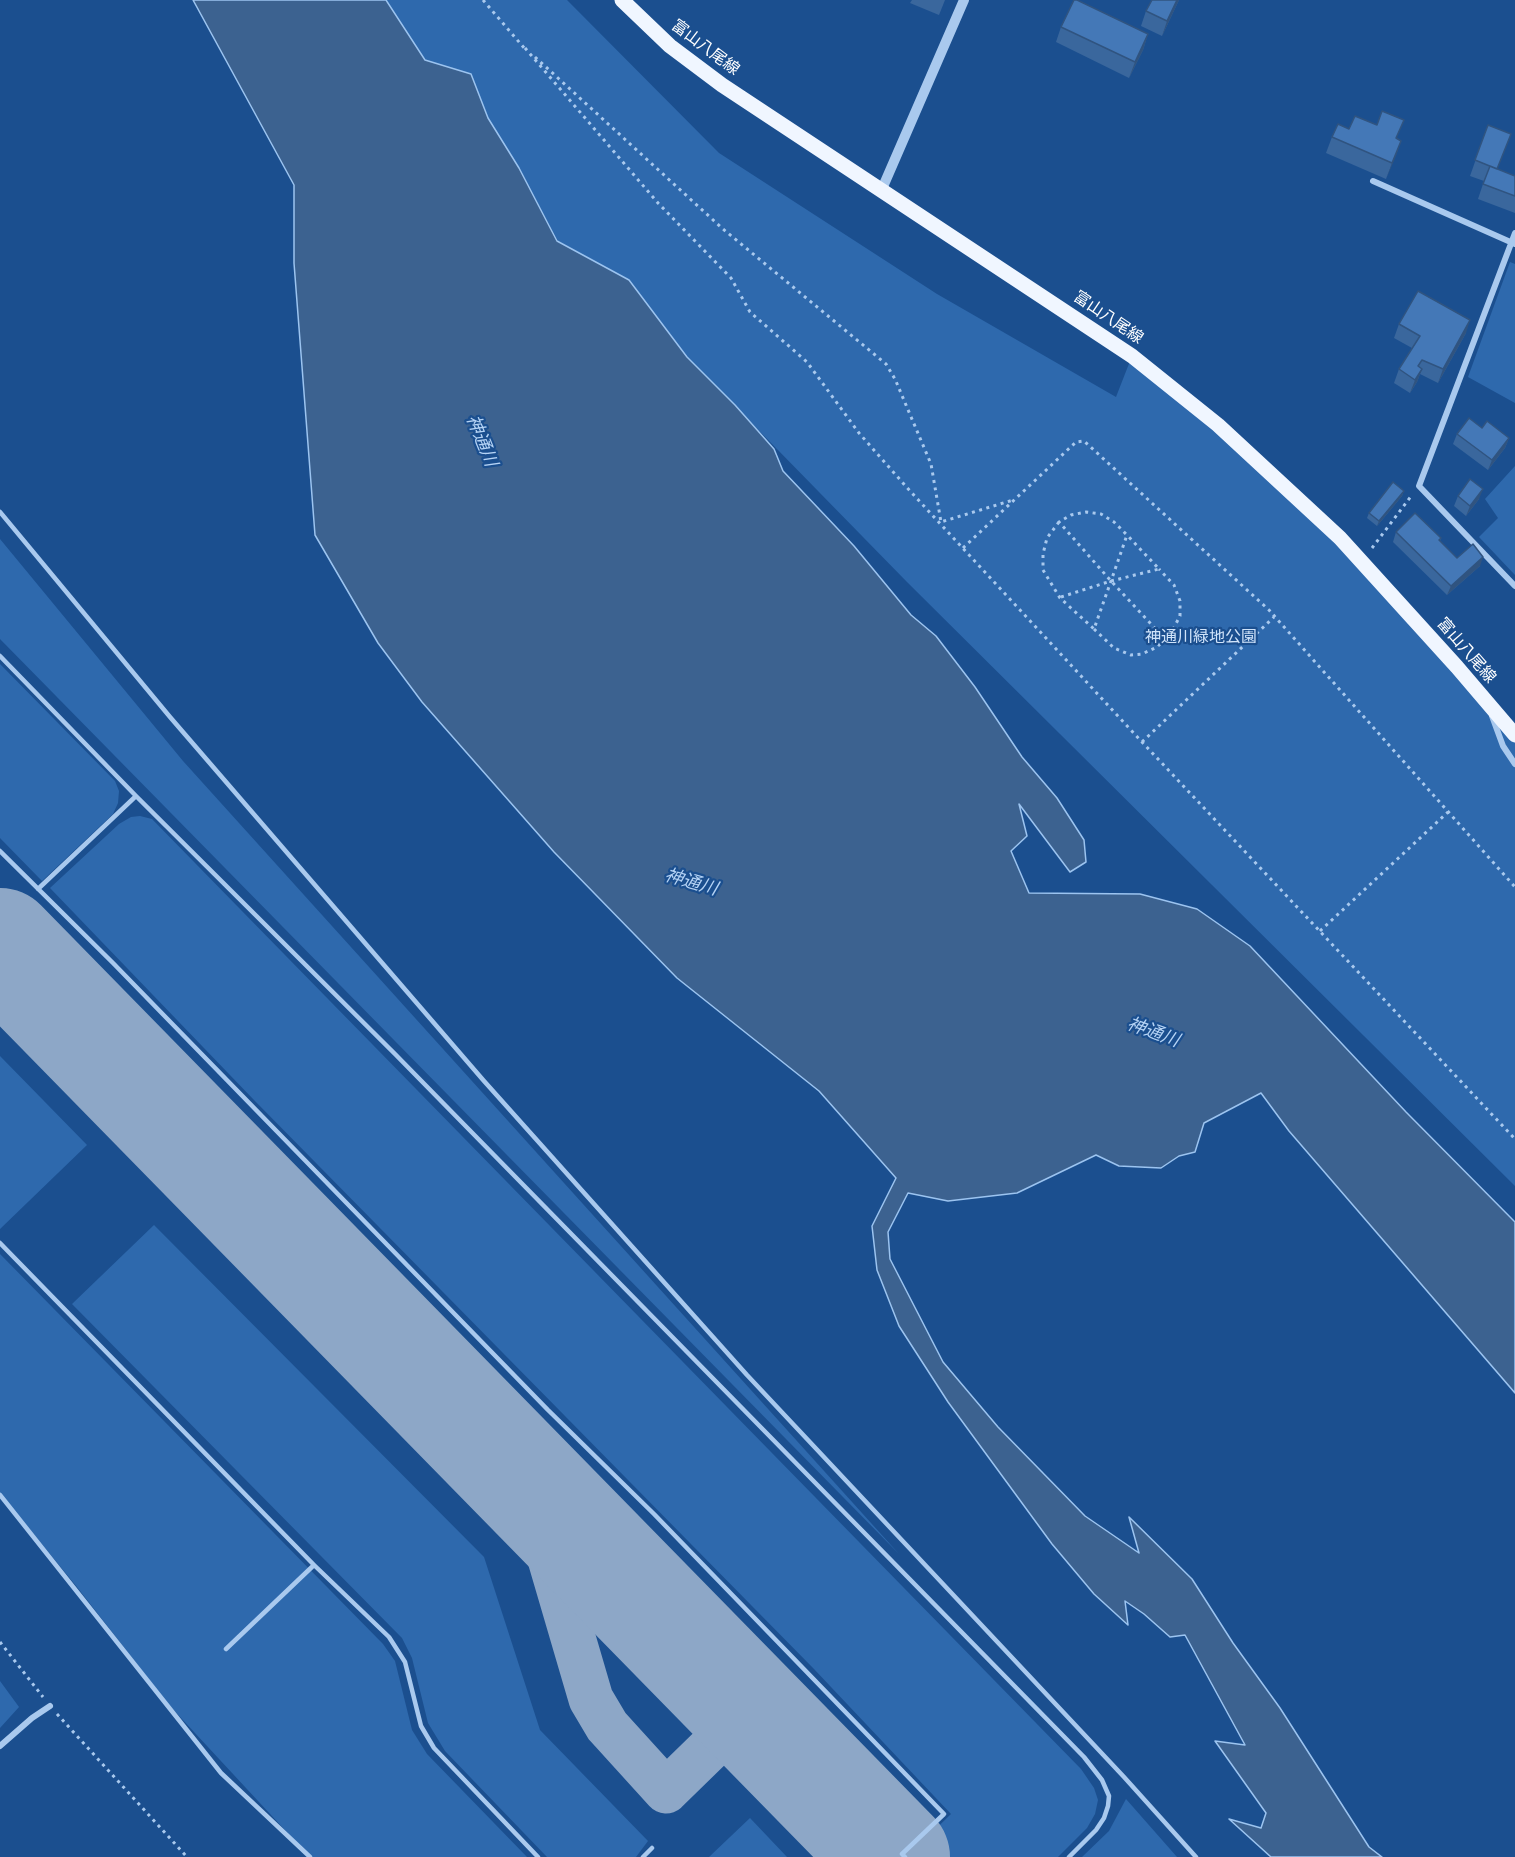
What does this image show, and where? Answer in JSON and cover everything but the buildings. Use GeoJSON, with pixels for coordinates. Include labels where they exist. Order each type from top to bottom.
{"type":"FeatureCollection","features":[{"type":"Feature","properties":{"kind":"main road","name":"富山八尾線"},"geometry":{"type":"LineString","coordinates":[[622,0],[670,46],[722,85],[1132,356],[1218,425],[1341,538],[1515,735]]}},
{"type":"Feature","properties":{"kind":"street"},"geometry":{"type":"LineString","coordinates":[[882,189],[964,0]]}},
{"type":"Feature","properties":{"kind":"street"},"geometry":{"type":"LineString","coordinates":[[1373,182],[1513,244]]}},
{"type":"Feature","properties":{"kind":"street"},"geometry":{"type":"LineString","coordinates":[[1515,233],[1513,244],[1419,486],[1515,586]]}},
{"type":"Feature","properties":{"kind":"street"},"geometry":{"type":"LineString","coordinates":[[1488,704],[1503,746],[1515,764]]}},
{"type":"Feature","properties":{"kind":"street"},"geometry":{"type":"LineString","coordinates":[[0,1746],[32,1718],[50,1706]]}},
{"type":"Feature","properties":{"kind":"lane"},"geometry":{"type":"LineString","coordinates":[[0,512],[170,717],[484,1081],[747,1375],[1124,1777],[1196,1857]]}},
{"type":"Feature","properties":{"kind":"lane"},"geometry":{"type":"LineString","coordinates":[[0,656],[1084,1757],[1102,1780],[1109,1796],[1108,1806],[1096,1830],[1069,1857]]}},
{"type":"Feature","properties":{"kind":"lane"},"geometry":{"type":"LineString","coordinates":[[38,889],[136,796]]}},
{"type":"Feature","properties":{"kind":"lane"},"geometry":{"type":"LineString","coordinates":[[0,851],[113,963],[548,1410],[654,1514],[944,1814],[902,1854],[905,1857]]}},
{"type":"Feature","properties":{"kind":"lane"},"geometry":{"type":"LineString","coordinates":[[0,1243],[314,1565],[389,1637],[405,1662],[421,1726],[434,1748],[538,1857]]}},
{"type":"Feature","properties":{"kind":"lane"},"geometry":{"type":"LineString","coordinates":[[0,1495],[221,1773],[310,1857]]}},
{"type":"Feature","properties":{"kind":"lane"},"geometry":{"type":"LineString","coordinates":[[226,1649],[314,1565]]}},
{"type":"Feature","properties":{"kind":"lane"},"geometry":{"type":"LineString","coordinates":[[643,1857],[652,1848]]}},
{"type":"Feature","properties":{"kind":"path"},"geometry":{"type":"LineString","coordinates":[[483,0],[658,204],[731,278],[750,312],[807,362],[859,433],[963,548],[1515,1139]]}},
{"type":"Feature","properties":{"kind":"path"},"geometry":{"type":"LineString","coordinates":[[525,48],[723,229],[886,364],[895,379],[931,464],[941,522]]}},
{"type":"Feature","properties":{"kind":"path"},"geometry":{"type":"LineString","coordinates":[[963,548],[1076,442],[1084,441],[1274,616],[1515,887]]}},
{"type":"Feature","properties":{"kind":"path"},"geometry":{"type":"LineString","coordinates":[[1372,548],[1419,486]]}},
{"type":"Feature","properties":{"kind":"path"},"geometry":{"type":"LineString","coordinates":[[941,522],[1013,500]]}},
{"type":"Feature","properties":{"kind":"path"},"geometry":{"type":"LineString","coordinates":[[1086,512],[1101,514],[1114,522],[1174,585],[1180,601],[1180,616],[1171,633],[1157,647],[1142,654],[1131,655],[1114,648],[1060,598],[1044,570],[1043,554],[1047,538],[1059,522],[1071,515],[1086,512]]}},
{"type":"Feature","properties":{"kind":"path"},"geometry":{"type":"LineString","coordinates":[[1059,522],[1165,639]]}},
{"type":"Feature","properties":{"kind":"path"},"geometry":{"type":"LineString","coordinates":[[1094,629],[1127,535]]}},
{"type":"Feature","properties":{"kind":"path"},"geometry":{"type":"LineString","coordinates":[[1060,598],[1111,581],[1159,569]]}},
{"type":"Feature","properties":{"kind":"path"},"geometry":{"type":"LineString","coordinates":[[1142,742],[1274,616]]}},
{"type":"Feature","properties":{"kind":"path"},"geometry":{"type":"LineString","coordinates":[[1320,931],[1448,812]]}},
{"type":"Feature","properties":{"kind":"path"},"geometry":{"type":"LineString","coordinates":[[0,1642],[50,1706],[187,1857]]}},
{"type":"Feature","properties":{"kind":"green space","name":"神通川緑地公園"},"geometry":{"type":"Polygon","coordinates":[[[386,0],[567,0],[719,153],[937,294],[1116,397],[1132,356],[1340,538],[1515,735],[1515,1186],[907,582],[687,357],[629,280],[558,241],[519,168],[488,118],[471,74],[425,60],[386,0]]]}},
{"type":"Feature","properties":{"kind":"green space"},"geometry":{"type":"Polygon","coordinates":[[[1510,262],[1515,264],[1515,403],[1468,377],[1510,262]]]}},
{"type":"Feature","properties":{"kind":"green space"},"geometry":{"type":"Polygon","coordinates":[[[1515,466],[1515,575],[1479,537],[1498,518],[1485,499],[1515,466]]]}},
{"type":"Feature","properties":{"kind":"green space"},"geometry":{"type":"Polygon","coordinates":[[[0,539],[183,761],[899,1554],[0,639],[0,539]]]}},
{"type":"Feature","properties":{"kind":"green space"},"geometry":{"type":"Polygon","coordinates":[[[0,664],[115,781],[119,791],[118,803],[113,814],[42,881],[0,838],[0,664]]]}},
{"type":"Feature","properties":{"kind":"green space"},"geometry":{"type":"Polygon","coordinates":[[[140,816],[152,819],[1081,1769],[1094,1788],[1098,1800],[1095,1814],[1087,1828],[1058,1857],[910,1857],[909,1855],[951,1814],[814,1669],[254,1100],[50,888],[119,824],[131,817],[140,816]]]}},
{"type":"Feature","properties":{"kind":"green space"},"geometry":{"type":"Polygon","coordinates":[[[0,1056],[87,1145],[0,1229],[0,1056]]]}},
{"type":"Feature","properties":{"kind":"green space"},"geometry":{"type":"Polygon","coordinates":[[[154,1225],[484,1557],[540,1730],[648,1841],[636,1857],[547,1857],[445,1751],[428,1723],[412,1658],[402,1638],[72,1304],[154,1225]]]}},
{"type":"Feature","properties":{"kind":"green space"},"geometry":{"type":"Polygon","coordinates":[[[0,1254],[383,1644],[395,1661],[412,1730],[427,1754],[527,1857],[310,1857],[169,1705],[0,1493],[0,1254]]]}},
{"type":"Feature","properties":{"kind":"green space"},"geometry":{"type":"Polygon","coordinates":[[[0,1681],[19,1707],[0,1728],[0,1681]]]}},
{"type":"Feature","properties":{"kind":"green space"},"geometry":{"type":"Polygon","coordinates":[[[1126,1799],[1177,1857],[1082,1857],[1109,1831],[1126,1799]]]}},
{"type":"Feature","properties":{"kind":"green space"},"geometry":{"type":"Polygon","coordinates":[[[750,1818],[787,1857],[709,1857],[750,1818]]]}},
{"type":"Feature","properties":{"kind":"water","name":"神通川"},"geometry":{"type":"Polygon","coordinates":[[[193,0],[386,0],[425,60],[471,74],[488,118],[519,168],[557,241],[629,280],[687,357],[735,405],[774,449],[783,471],[854,546],[911,615],[936,636],[975,687],[1022,757],[1057,798],[1084,840],[1086,862],[1070,872],[1019,804],[1027,836],[1011,851],[1029,893],[1140,894],[1197,909],[1250,946],[1406,1112],[1515,1222],[1515,1393],[1289,1131],[1261,1093],[1204,1123],[1195,1152],[1179,1156],[1161,1168],[1119,1166],[1096,1155],[1017,1193],[948,1201],[908,1193],[888,1232],[890,1259],[943,1362],[998,1427],[1085,1516],[1139,1553],[1129,1517],[1192,1579],[1233,1643],[1280,1708],[1369,1847],[1382,1857],[1271,1857],[1229,1819],[1261,1828],[1266,1813],[1215,1741],[1245,1745],[1185,1635],[1170,1637],[1125,1601],[1128,1625],[1094,1594],[1052,1544],[948,1402],[899,1326],[877,1270],[872,1226],[896,1178],[819,1091],[677,978],[554,852],[422,702],[378,643],[315,535],[294,263],[294,185],[193,0]]]}},
{"type":"Feature","properties":{"kind":"taxiway"},"geometry":{"type":"LineString","coordinates":[[528,1484],[591,1699],[607,1726],[666,1791],[749,1710]]}},
{"type":"Feature","properties":{"kind":"runway"},"geometry":{"type":"LineString","coordinates":[[0,945],[893,1857]]}}]}
